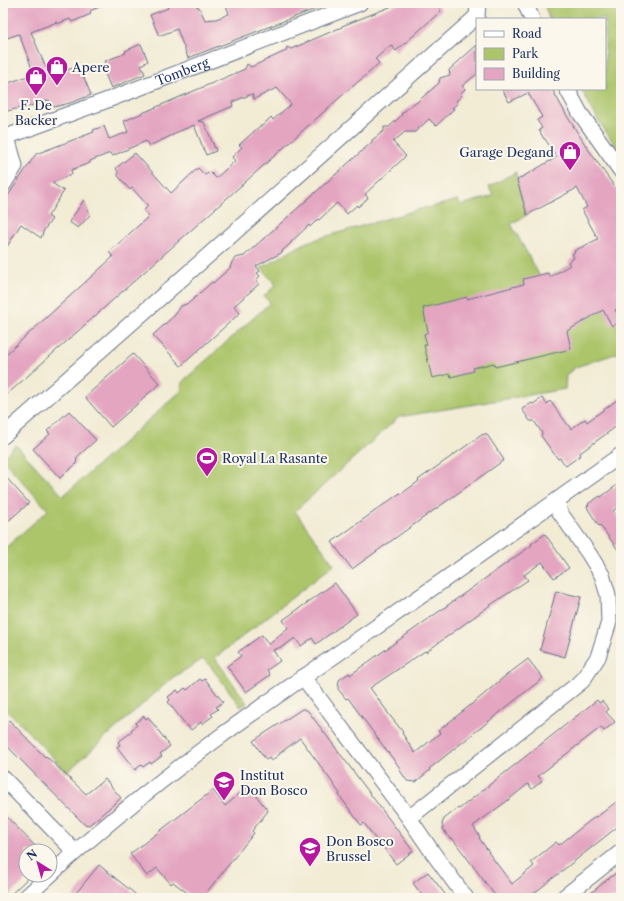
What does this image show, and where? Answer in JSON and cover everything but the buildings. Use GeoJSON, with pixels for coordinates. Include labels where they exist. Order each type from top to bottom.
{"type":"FeatureCollection","features":[{"type":"Feature","properties":{"kind":"street","name":"Tomberg"},"geometry":{"type":"LineString","coordinates":[[5,137],[105,101],[360,3]]}},
{"type":"Feature","properties":{"kind":"street"},"geometry":{"type":"LineString","coordinates":[[3,436],[228,238],[476,16],[478,3]]}},
{"type":"Feature","properties":{"kind":"street"},"geometry":{"type":"LineString","coordinates":[[525,3],[532,18]]}},
{"type":"Feature","properties":{"kind":"street"},"geometry":{"type":"LineString","coordinates":[[568,90],[580,113],[621,171]]}},
{"type":"Feature","properties":{"kind":"street"},"geometry":{"type":"LineString","coordinates":[[3,185],[15,166],[5,137]]}},
{"type":"Feature","properties":{"kind":"street"},"geometry":{"type":"LineString","coordinates":[[58,868],[140,797],[244,718],[621,455]]}},
{"type":"Feature","properties":{"kind":"street"},"geometry":{"type":"LineString","coordinates":[[409,818],[582,681],[598,657],[608,622],[608,595],[602,575],[559,511],[558,500]]}},
{"type":"Feature","properties":{"kind":"street"},"geometry":{"type":"LineString","coordinates":[[303,677],[409,818],[466,898]]}},
{"type":"Feature","properties":{"kind":"street"},"geometry":{"type":"LineString","coordinates":[[3,778],[75,852]]}},
{"type":"Feature","properties":{"kind":"street"},"geometry":{"type":"LineString","coordinates":[[563,898],[621,852]]}},
{"type":"Feature","properties":{"kind":"street"},"geometry":{"type":"LineString","coordinates":[[24,898],[41,883]]}},
{"type":"Feature","properties":{"kind":"green space"},"geometry":{"type":"Polygon","coordinates":[[[544,3],[621,3],[621,154],[598,120],[582,90],[606,90],[606,18],[549,18],[544,3]]]}},
{"type":"Feature","properties":{"kind":"green space","name":"Royal La Rasante"},"geometry":{"type":"Polygon","coordinates":[[[516,172],[527,215],[511,224],[542,280],[621,238],[621,352],[576,367],[566,375],[565,389],[399,417],[295,511],[334,565],[215,658],[247,703],[241,707],[211,667],[203,659],[172,678],[67,772],[3,706],[3,550],[48,510],[3,460],[3,457],[16,445],[63,496],[181,391],[182,382],[270,303],[264,296],[276,285],[261,268],[307,242],[427,207],[458,200],[461,205],[493,196],[489,187],[516,172]]]}},
{"type":"Feature","properties":{"kind":"place","name":"Apere"},"geometry":{"type":"Point","coordinates":[57,86]}},
{"type":"Feature","properties":{"kind":"place","name":"F. De Backer"},"geometry":{"type":"Point","coordinates":[36,96]}},
{"type":"Feature","properties":{"kind":"place","name":"Garage Degand"},"geometry":{"type":"Point","coordinates":[570,172]}},
{"type":"Feature","properties":{"kind":"place","name":"Royal La Rasante"},"geometry":{"type":"Point","coordinates":[207,478]}},
{"type":"Feature","properties":{"kind":"place","name":"Institut Don Bosco"},"geometry":{"type":"Point","coordinates":[224,802]}},
{"type":"Feature","properties":{"kind":"place","name":"Don Bosco Brussel"},"geometry":{"type":"Point","coordinates":[310,868]}}]}
